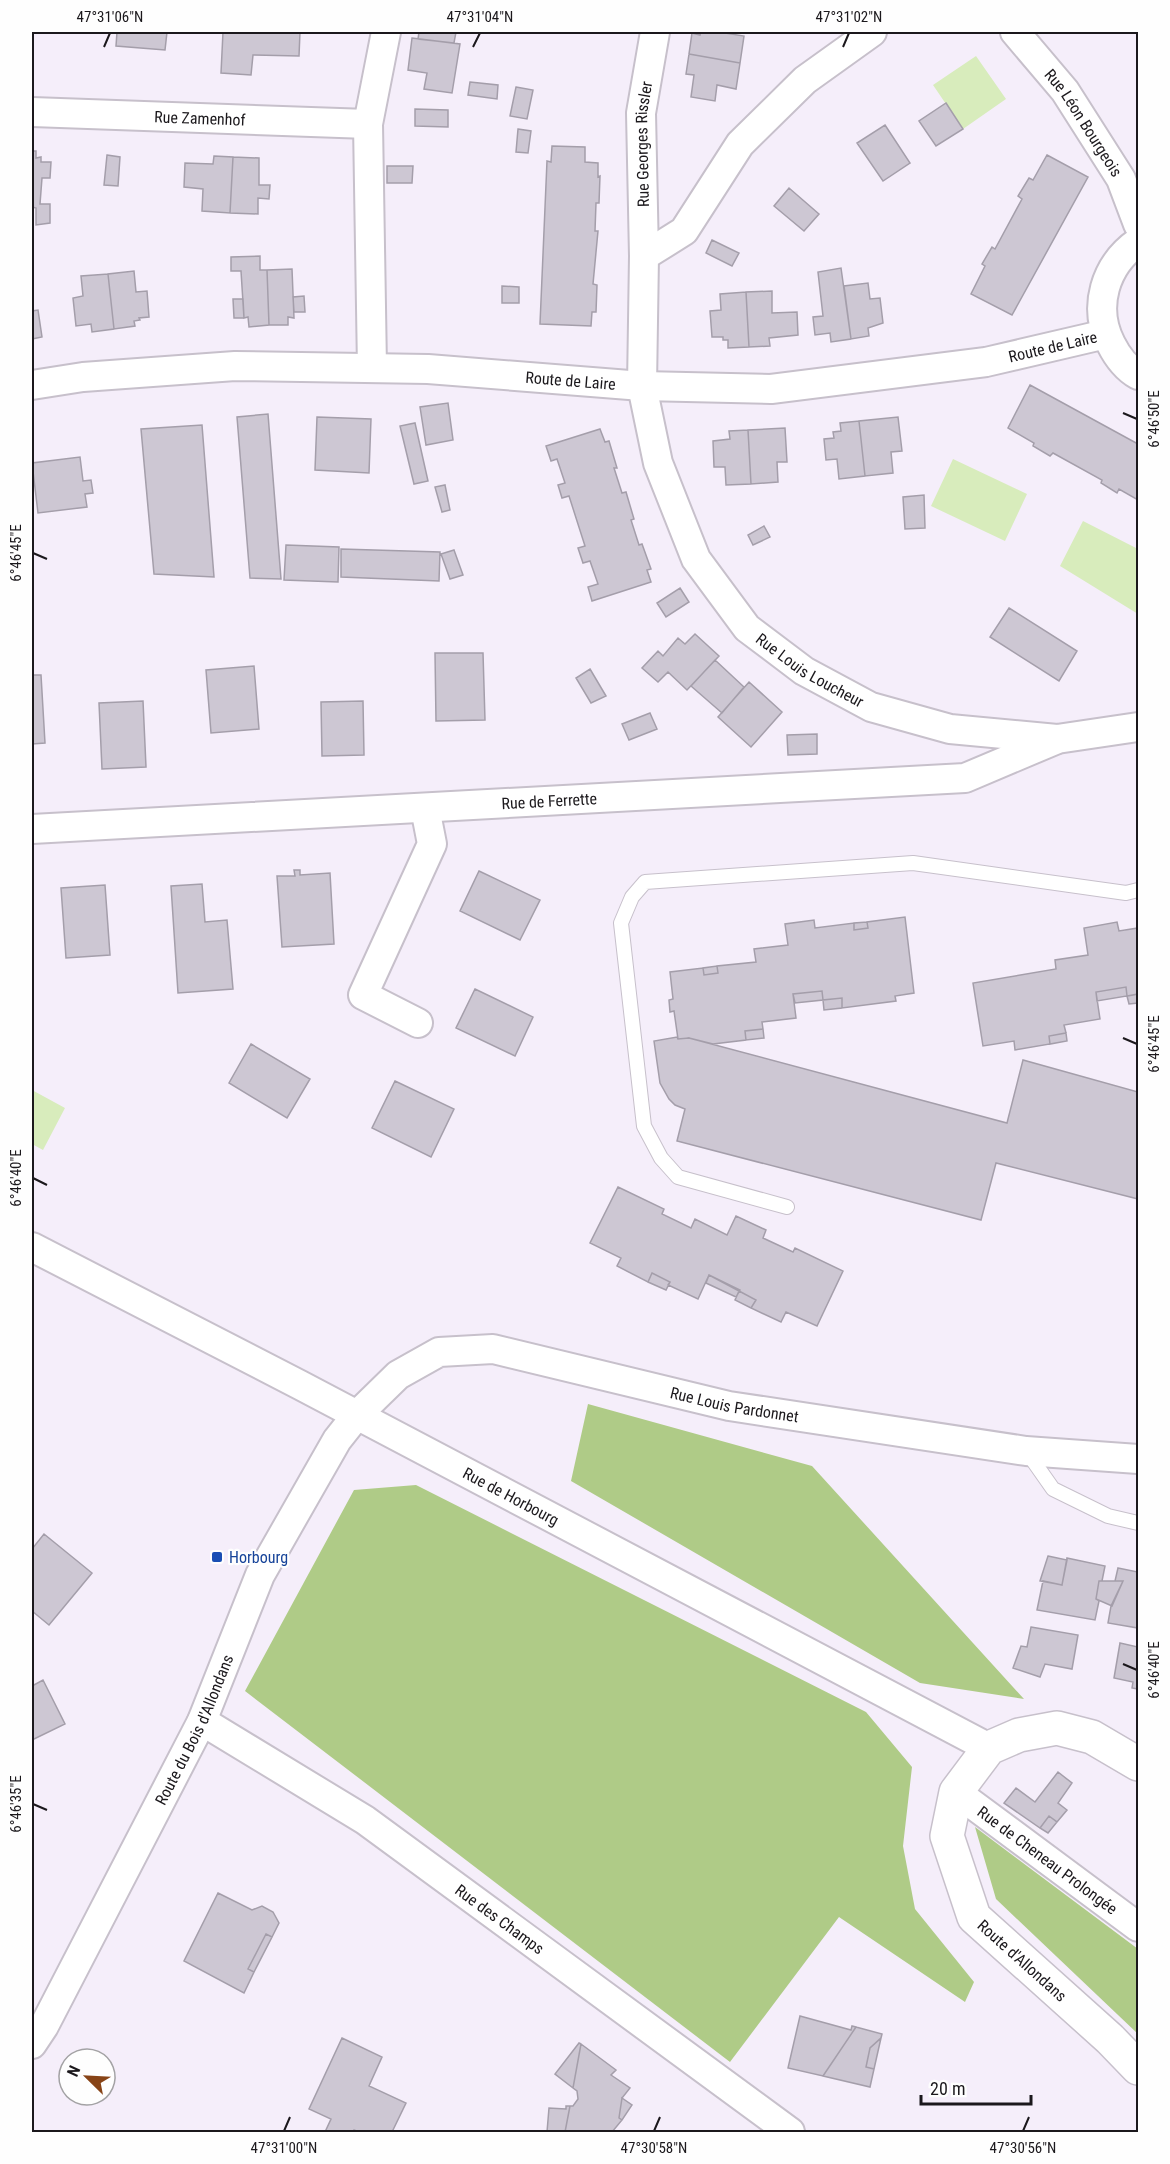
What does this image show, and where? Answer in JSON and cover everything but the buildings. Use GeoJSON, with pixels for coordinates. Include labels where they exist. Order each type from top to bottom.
{"type":"FeatureCollection","features":[{"type":"Feature","properties":{"kind":"main road"},"geometry":{"type":"LineString","coordinates":[[988,1748],[1019,1735],[1057,1728],[1092,1737],[1138,1764]]}},
{"type":"Feature","properties":{"kind":"main road","name":"Route d'Allondans"},"geometry":{"type":"LineString","coordinates":[[988,1748],[956,1792],[947,1836],[974,1917],[1110,2039],[1138,2068]]}},
{"type":"Feature","properties":{"kind":"street"},"geometry":{"type":"LineString","coordinates":[[372,368],[368,124],[386,32]]}},
{"type":"Feature","properties":{"kind":"street","name":"Rue Georges Rissler"},"geometry":{"type":"LineString","coordinates":[[642,386],[644,256],[641,113],[656,32]]}},
{"type":"Feature","properties":{"kind":"street"},"geometry":{"type":"LineString","coordinates":[[644,256],[684,231],[740,144],[805,80],[872,32]]}},
{"type":"Feature","properties":{"kind":"street","name":"Rue Léon Bourgeois"},"geometry":{"type":"LineString","coordinates":[[1015,32],[1065,91],[1121,179],[1138,224]]}},
{"type":"Feature","properties":{"kind":"street","name":"Rue Zamenhof"},"geometry":{"type":"LineString","coordinates":[[32,112],[368,124]]}},
{"type":"Feature","properties":{"kind":"street"},"geometry":{"type":"LineString","coordinates":[[1138,242],[1126,251],[1112,269],[1104,290],[1102,312],[1106,334],[1116,354],[1138,375]]}},
{"type":"Feature","properties":{"kind":"street","name":"Route de Laire"},"geometry":{"type":"LineString","coordinates":[[32,386],[83,377],[236,366],[428,369],[642,386],[771,389],[986,362],[1106,334]]}},
{"type":"Feature","properties":{"kind":"street","name":"Rue Louis Loucheur"},"geometry":{"type":"LineString","coordinates":[[642,386],[658,463],[696,560],[747,628],[804,671],[871,707],[950,729],[1057,739],[1138,727]]}},
{"type":"Feature","properties":{"kind":"street","name":"Rue de Ferrette"},"geometry":{"type":"LineString","coordinates":[[32,829],[965,778],[1057,739]]}},
{"type":"Feature","properties":{"kind":"street"},"geometry":{"type":"LineString","coordinates":[[418,1023],[363,995],[432,844],[425,808]]}},
{"type":"Feature","properties":{"kind":"street","name":"Rue de Horbourg"},"geometry":{"type":"LineString","coordinates":[[32,1247],[988,1748]]}},
{"type":"Feature","properties":{"kind":"street","name":"Rue Louis Pardonnet"},"geometry":{"type":"LineString","coordinates":[[356,1416],[398,1375],[439,1352],[493,1349],[729,1406],[1026,1450],[1138,1459]]}},
{"type":"Feature","properties":{"kind":"street","name":"Route du Bois d'Allondans"},"geometry":{"type":"LineString","coordinates":[[32,2044],[44,2026],[202,1721],[260,1575],[337,1440],[356,1416]]}},
{"type":"Feature","properties":{"kind":"street","name":"Rue des Champs"},"geometry":{"type":"LineString","coordinates":[[202,1721],[366,1820],[790,2133]]}},
{"type":"Feature","properties":{"kind":"street","name":"Rue de Cheneau Prolongée"},"geometry":{"type":"LineString","coordinates":[[956,1792],[1138,1926]]}},
{"type":"Feature","properties":{"kind":"lane"},"geometry":{"type":"LineString","coordinates":[[786,1207],[678,1177],[661,1158],[644,1126],[621,923],[632,897],[645,882],[913,862],[1126,893],[1138,890]]}},
{"type":"Feature","properties":{"kind":"lane"},"geometry":{"type":"LineString","coordinates":[[1026,1450],[1053,1489],[1108,1516],[1138,1523]]}},
{"type":"Feature","properties":{"kind":"green space"},"geometry":{"type":"Polygon","coordinates":[[[976,56],[1006,99],[963,129],[933,85],[976,56]]]}},
{"type":"Feature","properties":{"kind":"green space"},"geometry":{"type":"Polygon","coordinates":[[[953,459],[1027,494],[1005,541],[931,506],[953,459]]]}},
{"type":"Feature","properties":{"kind":"green space"},"geometry":{"type":"Polygon","coordinates":[[[1083,521],[1138,549],[1138,614],[1060,566],[1083,521]]]}},
{"type":"Feature","properties":{"kind":"green space"},"geometry":{"type":"Polygon","coordinates":[[[32,1090],[65,1108],[43,1150],[32,1144],[32,1090]]]}},
{"type":"Feature","properties":{"kind":"green space"},"geometry":{"type":"Polygon","coordinates":[[[588,1404],[812,1466],[1024,1699],[920,1683],[571,1481],[588,1404]]]}},
{"type":"Feature","properties":{"kind":"green space"},"geometry":{"type":"Polygon","coordinates":[[[416,1485],[866,1712],[912,1767],[903,1846],[915,1909],[974,1982],[965,2002],[839,1917],[730,2062],[245,1691],[354,1490],[416,1485]]]}},
{"type":"Feature","properties":{"kind":"green space"},"geometry":{"type":"Polygon","coordinates":[[[975,1827],[1138,1949],[1138,2034],[996,1899],[975,1827]]]}},
{"type":"Feature","properties":{"kind":"place","name":"Horbourg"},"geometry":{"type":"Point","coordinates":[217,1557]}}]}
